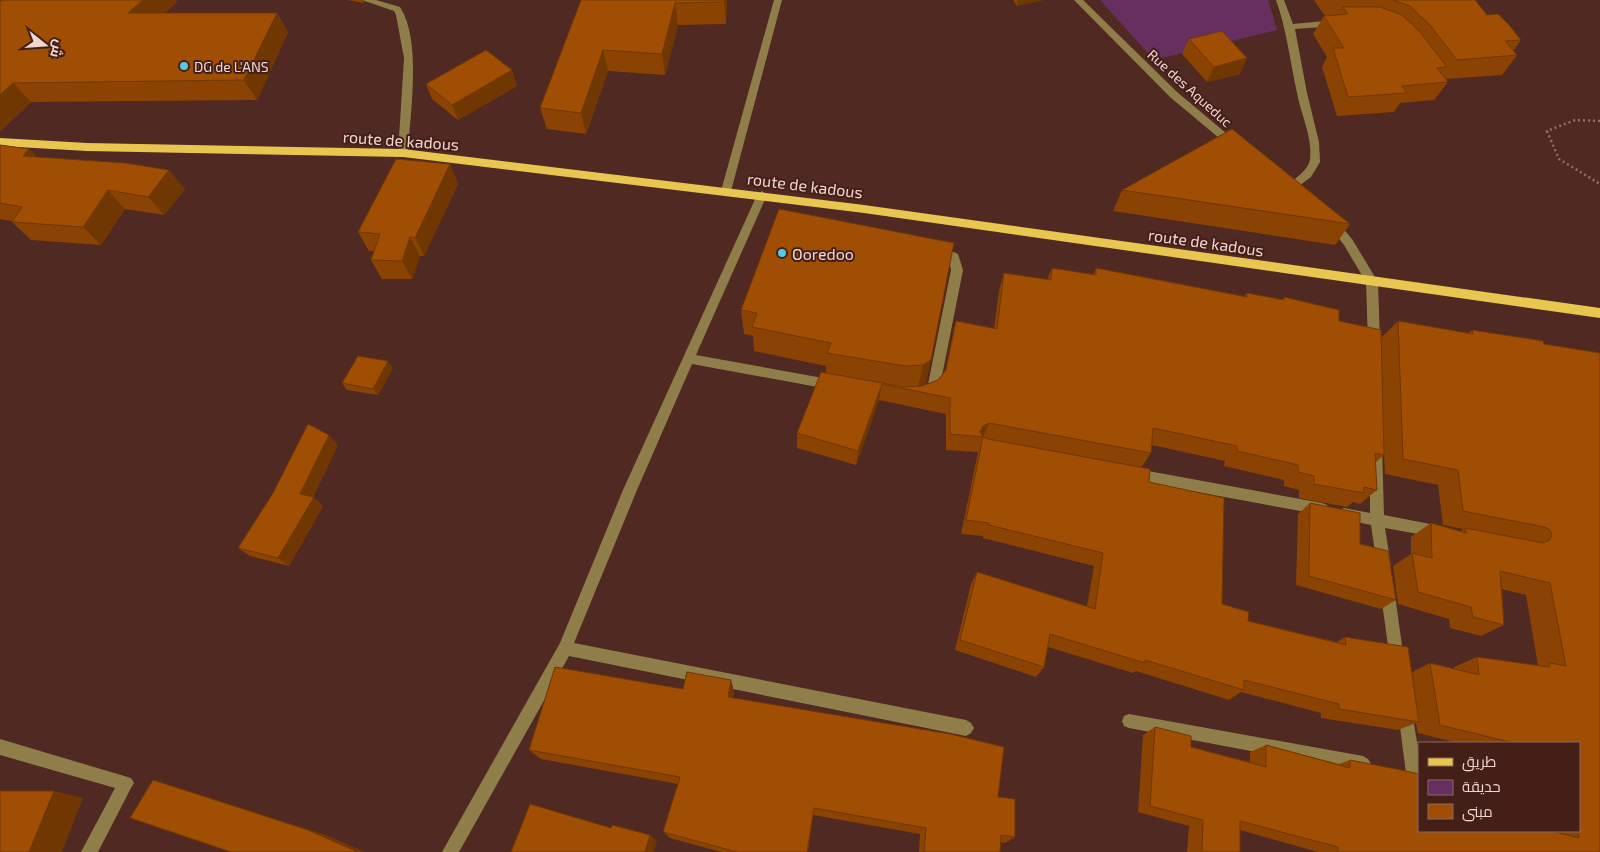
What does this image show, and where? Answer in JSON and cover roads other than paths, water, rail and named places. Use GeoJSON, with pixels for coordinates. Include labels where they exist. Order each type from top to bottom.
{"type":"FeatureCollection","features":[{"type":"Feature","properties":{"kind":"main road","name":"route de kadous"},"geometry":{"type":"LineString","coordinates":[[0,142],[87,147],[403,153],[762,195],[1600,313]]}},
{"type":"Feature","properties":{"kind":"street"},"geometry":{"type":"LineString","coordinates":[[366,0],[397,9],[401,15],[409,58],[403,153]]}},
{"type":"Feature","properties":{"kind":"street"},"geometry":{"type":"LineString","coordinates":[[726,191],[778,0]]}},
{"type":"Feature","properties":{"kind":"street","name":"Rue des Aqueduc"},"geometry":{"type":"LineString","coordinates":[[1078,0],[1156,79],[1206,124],[1242,151]]}},
{"type":"Feature","properties":{"kind":"street"},"geometry":{"type":"LineString","coordinates":[[1280,0],[1290,27],[1302,93],[1314,142],[1315,162],[1307,174],[1291,189]]}},
{"type":"Feature","properties":{"kind":"street"},"geometry":{"type":"LineString","coordinates":[[1290,27],[1343,22]]}},
{"type":"Feature","properties":{"kind":"street"},"geometry":{"type":"LineString","coordinates":[[450,852],[565,648],[630,490],[762,195]]}},
{"type":"Feature","properties":{"kind":"street"},"geometry":{"type":"LineString","coordinates":[[1320,212],[1348,242],[1372,282],[1374,361]]}},
{"type":"Feature","properties":{"kind":"street"},"geometry":{"type":"LineString","coordinates":[[915,397],[925,395],[934,386],[958,270],[954,257],[947,252],[926,247]]}},
{"type":"Feature","properties":{"kind":"street"},"geometry":{"type":"LineString","coordinates":[[689,359],[843,386]]}},
{"type":"Feature","properties":{"kind":"street"},"geometry":{"type":"LineString","coordinates":[[1375,431],[1377,520],[1400,676]]}},
{"type":"Feature","properties":{"kind":"street"},"geometry":{"type":"LineString","coordinates":[[1117,471],[1454,535]]}},
{"type":"Feature","properties":{"kind":"street"},"geometry":{"type":"LineString","coordinates":[[565,648],[966,728]]}},
{"type":"Feature","properties":{"kind":"street"},"geometry":{"type":"LineString","coordinates":[[1394,770],[1416,774],[1402,695]]}},
{"type":"Feature","properties":{"kind":"street"},"geometry":{"type":"LineString","coordinates":[[1129,721],[1374,766]]}},
{"type":"Feature","properties":{"kind":"street"},"geometry":{"type":"LineString","coordinates":[[0,747],[126,783],[89,852]]}},
{"type":"Feature","properties":{"kind":"place","name":"DG de L'ANS"},"geometry":{"type":"Point","coordinates":[184,66]}},
{"type":"Feature","properties":{"kind":"place","name":"Ooredoo"},"geometry":{"type":"Point","coordinates":[782,253]}}]}
